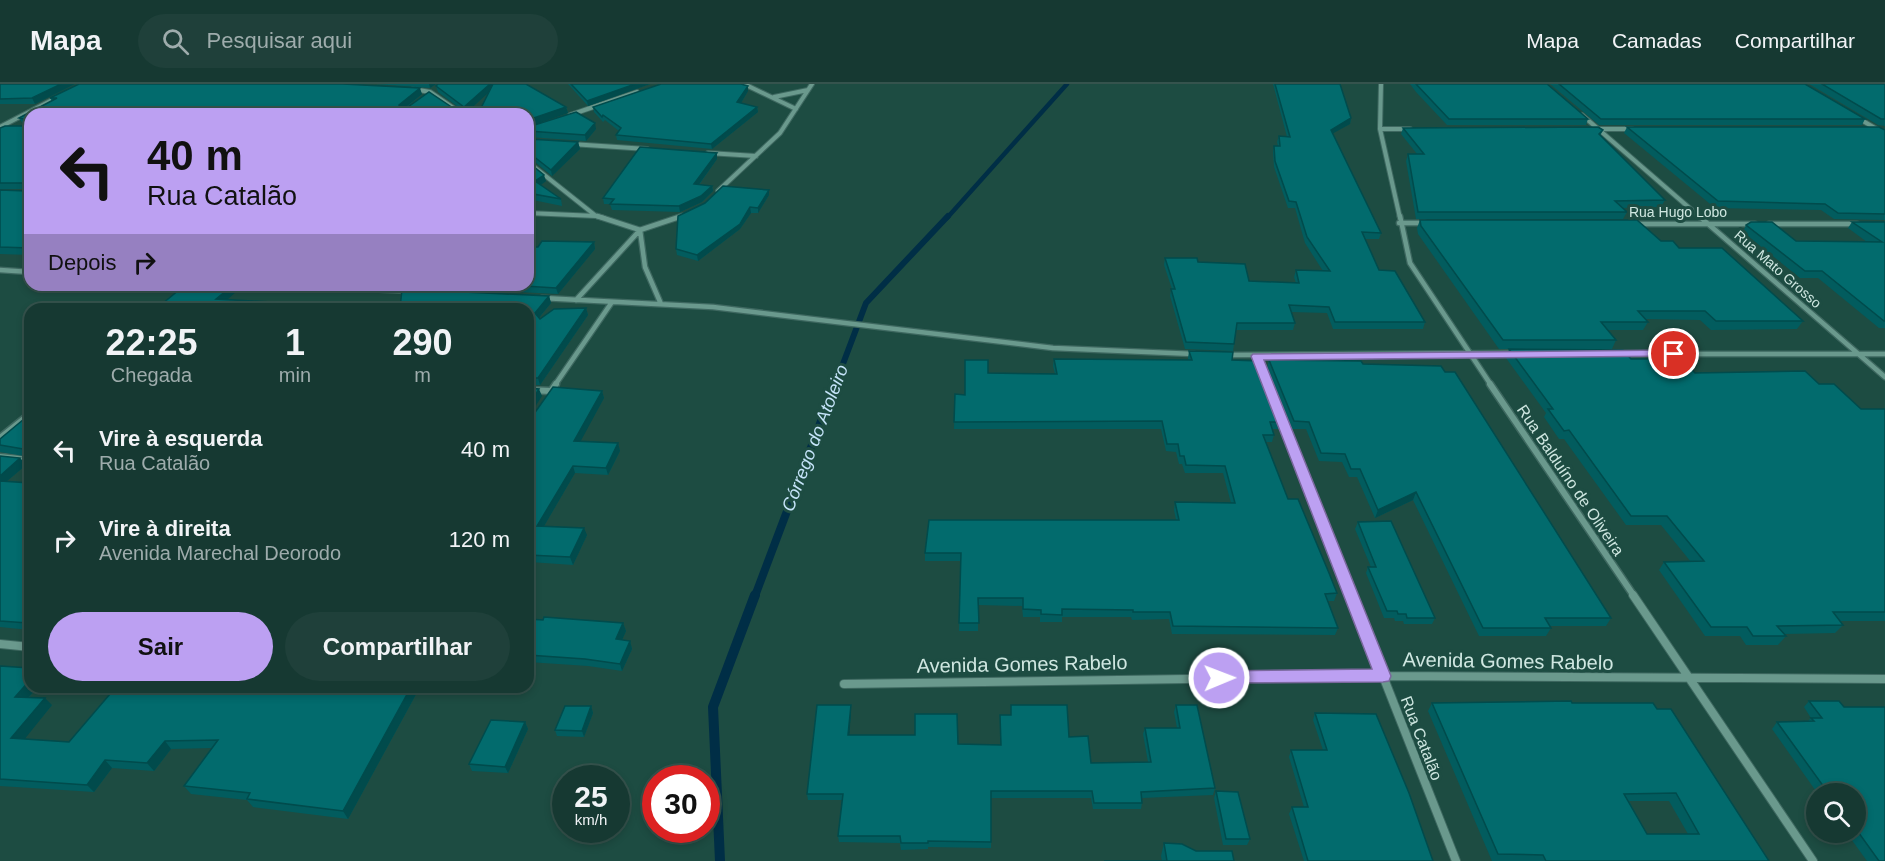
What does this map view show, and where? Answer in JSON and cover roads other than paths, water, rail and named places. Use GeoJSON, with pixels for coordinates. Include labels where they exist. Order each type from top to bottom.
{"type":"FeatureCollection","features":[{"type":"Feature","properties":{"kind":"street"},"geometry":{"type":"LineString","coordinates":[[410,84],[418,89]]}},
{"type":"Feature","properties":{"kind":"street"},"geometry":{"type":"LineString","coordinates":[[744,84],[796,109]]}},
{"type":"Feature","properties":{"kind":"street"},"geometry":{"type":"LineString","coordinates":[[712,197],[780,133],[812,84]]}},
{"type":"Feature","properties":{"kind":"street","name":"Rua Balduíno de Oliveira"},"geometry":{"type":"LineString","coordinates":[[1381,84],[1380,129],[1410,263],[1813,861]]}},
{"type":"Feature","properties":{"kind":"street"},"geometry":{"type":"LineString","coordinates":[[422,100],[435,88]]}},
{"type":"Feature","properties":{"kind":"street"},"geometry":{"type":"LineString","coordinates":[[407,89],[430,92],[453,108]]}},
{"type":"Feature","properties":{"kind":"street"},"geometry":{"type":"LineString","coordinates":[[561,119],[643,90]]}},
{"type":"Feature","properties":{"kind":"street"},"geometry":{"type":"LineString","coordinates":[[774,97],[808,90]]}},
{"type":"Feature","properties":{"kind":"street"},"geometry":{"type":"LineString","coordinates":[[37,108],[63,95]]}},
{"type":"Feature","properties":{"kind":"street","name":"Rua Mato Grosso"},"geometry":{"type":"LineString","coordinates":[[1581,114],[1885,377]]}},
{"type":"Feature","properties":{"kind":"street"},"geometry":{"type":"LineString","coordinates":[[0,127],[24,115]]}},
{"type":"Feature","properties":{"kind":"street"},"geometry":{"type":"LineString","coordinates":[[1857,118],[1885,134]]}},
{"type":"Feature","properties":{"kind":"street"},"geometry":{"type":"LineString","coordinates":[[0,127],[10,128]]}},
{"type":"Feature","properties":{"kind":"street"},"geometry":{"type":"LineString","coordinates":[[1380,129],[1414,129]]}},
{"type":"Feature","properties":{"kind":"street"},"geometry":{"type":"LineString","coordinates":[[1587,129],[1633,129]]}},
{"type":"Feature","properties":{"kind":"street"},"geometry":{"type":"LineString","coordinates":[[1864,129],[1885,129]]}},
{"type":"Feature","properties":{"kind":"street"},"geometry":{"type":"LineString","coordinates":[[562,143],[653,149]]}},
{"type":"Feature","properties":{"kind":"street"},"geometry":{"type":"LineString","coordinates":[[699,152],[756,156]]}},
{"type":"Feature","properties":{"kind":"street"},"geometry":{"type":"LineString","coordinates":[[534,167],[596,216]]}},
{"type":"Feature","properties":{"kind":"street"},"geometry":{"type":"LineString","coordinates":[[534,213],[596,216],[625,223],[640,230]]}},
{"type":"Feature","properties":{"kind":"street"},"geometry":{"type":"LineString","coordinates":[[576,300],[640,230],[686,215]]}},
{"type":"Feature","properties":{"kind":"street"},"geometry":{"type":"LineString","coordinates":[[1400,223],[1435,223]]}},
{"type":"Feature","properties":{"kind":"street","name":"Rua Hugo Lobo"},"geometry":{"type":"LineString","coordinates":[[1625,224],[1861,224]]}},
{"type":"Feature","properties":{"kind":"street"},"geometry":{"type":"LineString","coordinates":[[640,230],[645,267],[661,304]]}},
{"type":"Feature","properties":{"kind":"street"},"geometry":{"type":"LineString","coordinates":[[0,270],[24,272]]}},
{"type":"Feature","properties":{"kind":"street"},"geometry":{"type":"LineString","coordinates":[[530,297],[713,307],[1053,348],[1197,354]]}},
{"type":"Feature","properties":{"kind":"street"},"geometry":{"type":"LineString","coordinates":[[545,400],[612,302]]}},
{"type":"Feature","properties":{"kind":"street"},"geometry":{"type":"LineString","coordinates":[[1221,355],[1528,353]]}},
{"type":"Feature","properties":{"kind":"street"},"geometry":{"type":"LineString","coordinates":[[1610,354],[1885,354]]}},
{"type":"Feature","properties":{"kind":"street","name":"Rua Catalão"},"geometry":{"type":"LineString","coordinates":[[1257,356],[1456,861]]}},
{"type":"Feature","properties":{"kind":"street"},"geometry":{"type":"LineString","coordinates":[[534,391],[551,392]]}},
{"type":"Feature","properties":{"kind":"street"},"geometry":{"type":"LineString","coordinates":[[0,438],[24,419]]}},
{"type":"Feature","properties":{"kind":"street"},"geometry":{"type":"LineString","coordinates":[[0,458],[24,460]]}},
{"type":"Feature","properties":{"kind":"street"},"geometry":{"type":"LineString","coordinates":[[0,644],[24,646]]}},
{"type":"Feature","properties":{"kind":"street","name":"Avenida Gomes Rabelo"},"geometry":{"type":"LineString","coordinates":[[844,684],[1383,676],[1885,679]]}},
{"type":"Feature","properties":{"kind":"waterway","name":"Córrego do Atoleiro"},"geometry":{"type":"LineString","coordinates":[[947,218],[1067,84]]}},
{"type":"Feature","properties":{"kind":"waterway","name":"Córrego do Atoleiro"},"geometry":{"type":"LineString","coordinates":[[835,385],[866,303],[948,216]]}},
{"type":"Feature","properties":{"kind":"waterway","name":"Córrego do Atoleiro"},"geometry":{"type":"LineString","coordinates":[[755,596],[835,384]]}},
{"type":"Feature","properties":{"kind":"waterway","name":"Córrego do Atoleiro"},"geometry":{"type":"LineString","coordinates":[[720,861],[713,707],[755,595]]}}]}
